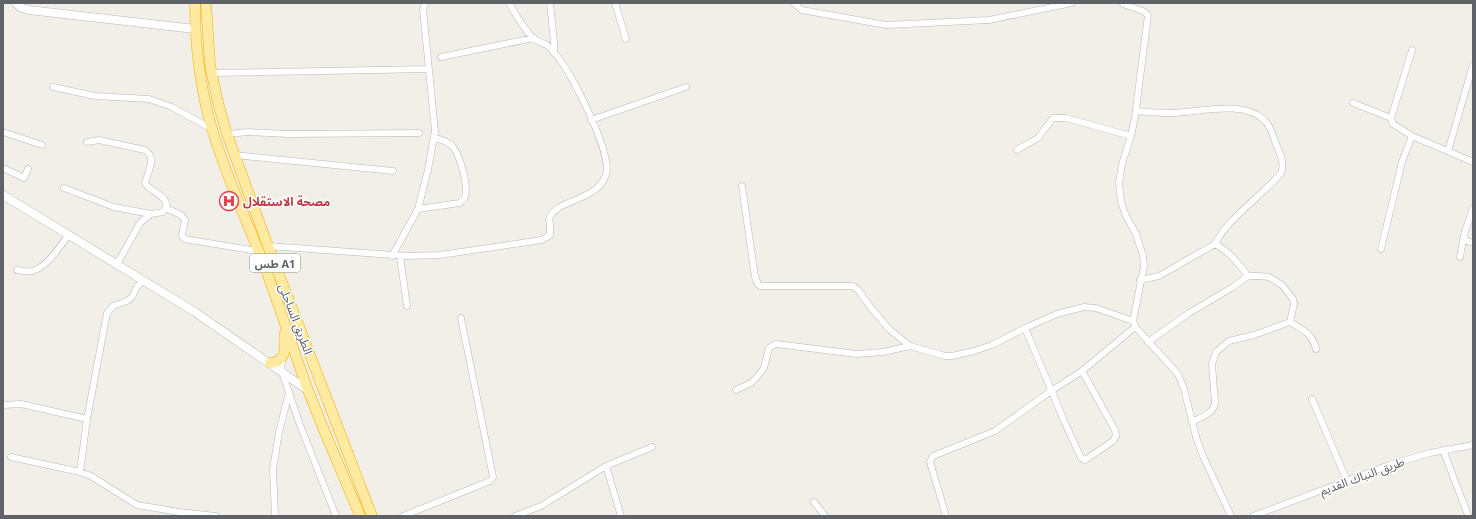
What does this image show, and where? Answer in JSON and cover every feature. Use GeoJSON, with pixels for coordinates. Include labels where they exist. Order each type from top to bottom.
{"type":"FeatureCollection","features":[{"type":"Feature","properties":{"kind":"highway","name":"الطريق الساحلى"},"geometry":{"type":"LineString","coordinates":[[195,3],[195,28],[204,93],[212,129],[309,391],[360,516]]}},
{"type":"Feature","properties":{"kind":"highway","name":"الطريق الساحلى"},"geometry":{"type":"LineString","coordinates":[[206,3],[212,73],[218,103],[233,155],[372,516]]}},
{"type":"Feature","properties":{"kind":"highway"},"geometry":{"type":"LineString","coordinates":[[270,363],[279,361],[283,358],[285,353],[286,327]]}},
{"type":"Feature","properties":{"kind":"street"},"geometry":{"type":"LineString","coordinates":[[16,3],[20,7],[29,10],[195,28]]}},
{"type":"Feature","properties":{"kind":"street"},"geometry":{"type":"LineString","coordinates":[[392,256],[418,209],[428,170],[435,131],[423,9],[426,3]]}},
{"type":"Feature","properties":{"kind":"street"},"geometry":{"type":"LineString","coordinates":[[268,246],[400,256],[440,255],[542,240],[550,235],[550,217],[554,211],[593,192],[601,185],[606,174],[605,158],[602,144],[582,95],[568,71],[554,53],[547,46],[534,38],[524,27],[509,3]]}},
{"type":"Feature","properties":{"kind":"street"},"geometry":{"type":"LineString","coordinates":[[550,3],[554,53]]}},
{"type":"Feature","properties":{"kind":"street"},"geometry":{"type":"LineString","coordinates":[[615,3],[626,39]]}},
{"type":"Feature","properties":{"kind":"street"},"geometry":{"type":"LineString","coordinates":[[794,3],[802,10],[886,25],[989,20],[1050,5],[1072,3]]}},
{"type":"Feature","properties":{"kind":"street"},"geometry":{"type":"LineString","coordinates":[[1121,3],[1143,11],[1148,15],[1136,111],[1131,136],[1122,164],[1119,184],[1119,193],[1123,209],[1136,234],[1143,256],[1144,266],[1133,321],[1135,327],[1178,374],[1184,388],[1196,437],[1203,456],[1231,516]]}},
{"type":"Feature","properties":{"kind":"street"},"geometry":{"type":"LineString","coordinates":[[442,57],[534,38]]}},
{"type":"Feature","properties":{"kind":"street"},"geometry":{"type":"LineString","coordinates":[[1412,50],[1391,118],[1393,124],[1412,136],[1473,162]]}},
{"type":"Feature","properties":{"kind":"street"},"geometry":{"type":"LineString","coordinates":[[1448,151],[1473,65]]}},
{"type":"Feature","properties":{"kind":"street"},"geometry":{"type":"LineString","coordinates":[[212,73],[429,69]]}},
{"type":"Feature","properties":{"kind":"street"},"geometry":{"type":"LineString","coordinates":[[53,87],[95,96],[149,99],[172,107],[212,129]]}},
{"type":"Feature","properties":{"kind":"street"},"geometry":{"type":"LineString","coordinates":[[591,120],[686,87]]}},
{"type":"Feature","properties":{"kind":"street"},"geometry":{"type":"LineString","coordinates":[[1353,103],[1391,118]]}},
{"type":"Feature","properties":{"kind":"street"},"geometry":{"type":"LineString","coordinates":[[1136,111],[1170,113],[1215,109],[1243,110],[1258,115],[1268,124],[1282,160],[1283,168],[1281,173],[1230,224],[1218,238],[1216,244],[1159,276],[1140,280]]}},
{"type":"Feature","properties":{"kind":"street"},"geometry":{"type":"LineString","coordinates":[[1017,150],[1038,138],[1053,118],[1057,117],[1066,118],[1131,136]]}},
{"type":"Feature","properties":{"kind":"street"},"geometry":{"type":"LineString","coordinates":[[3,132],[42,145]]}},
{"type":"Feature","properties":{"kind":"street"},"geometry":{"type":"LineString","coordinates":[[227,134],[248,132],[288,134],[418,134]]}},
{"type":"Feature","properties":{"kind":"street"},"geometry":{"type":"LineString","coordinates":[[1381,249],[1402,162],[1412,136]]}},
{"type":"Feature","properties":{"kind":"street"},"geometry":{"type":"LineString","coordinates":[[418,209],[460,203],[464,199],[466,192],[465,176],[453,146],[434,137]]}},
{"type":"Feature","properties":{"kind":"street"},"geometry":{"type":"LineString","coordinates":[[64,188],[114,207],[150,214],[163,212],[166,208],[164,198],[147,187],[145,183],[152,160],[151,155],[148,152],[145,150],[99,140],[87,142]]}},
{"type":"Feature","properties":{"kind":"street"},"geometry":{"type":"LineString","coordinates":[[233,155],[393,171]]}},
{"type":"Feature","properties":{"kind":"street"},"geometry":{"type":"LineString","coordinates":[[3,168],[24,178],[28,169]]}},
{"type":"Feature","properties":{"kind":"street"},"geometry":{"type":"LineString","coordinates":[[742,186],[755,277],[760,286],[853,286],[858,290],[889,329],[910,346],[945,356],[974,352],[1057,314],[1084,307],[1096,308],[1133,321]]}},
{"type":"Feature","properties":{"kind":"street"},"geometry":{"type":"LineString","coordinates":[[3,195],[195,312],[309,391]]}},
{"type":"Feature","properties":{"kind":"street"},"geometry":{"type":"LineString","coordinates":[[166,208],[184,217],[186,220],[182,236],[184,239],[258,251]]}},
{"type":"Feature","properties":{"kind":"street"},"geometry":{"type":"LineString","coordinates":[[1460,257],[1473,208]]}},
{"type":"Feature","properties":{"kind":"street"},"geometry":{"type":"LineString","coordinates":[[117,264],[140,223],[150,214]]}},
{"type":"Feature","properties":{"kind":"street"},"geometry":{"type":"LineString","coordinates":[[17,270],[28,271],[37,269],[52,256],[68,235]]}},
{"type":"Feature","properties":{"kind":"street"},"geometry":{"type":"LineString","coordinates":[[1464,240],[1473,243]]}},
{"type":"Feature","properties":{"kind":"street"},"geometry":{"type":"LineString","coordinates":[[1216,244],[1224,249],[1248,276]]}},
{"type":"Feature","properties":{"kind":"street"},"geometry":{"type":"LineString","coordinates":[[400,256],[407,306]]}},
{"type":"Feature","properties":{"kind":"street"},"geometry":{"type":"LineString","coordinates":[[1148,342],[1189,313],[1233,287],[1248,276],[1269,277],[1282,285],[1291,296],[1294,304],[1290,322]]}},
{"type":"Feature","properties":{"kind":"street"},"geometry":{"type":"LineString","coordinates":[[80,472],[87,419],[107,313],[113,306],[127,301],[132,297],[137,287],[143,280]]}},
{"type":"Feature","properties":{"kind":"street"},"geometry":{"type":"LineString","coordinates":[[404,516],[490,481],[494,477],[461,318]]}},
{"type":"Feature","properties":{"kind":"street"},"geometry":{"type":"LineString","coordinates":[[1290,322],[1304,330],[1315,341],[1316,349]]}},
{"type":"Feature","properties":{"kind":"street"},"geometry":{"type":"LineString","coordinates":[[1192,422],[1211,412],[1214,408],[1212,364],[1216,352],[1229,341],[1254,336],[1290,322]]}},
{"type":"Feature","properties":{"kind":"street"},"geometry":{"type":"LineString","coordinates":[[946,516],[930,462],[933,456],[995,431],[1051,391],[1082,372],[1135,327]]}},
{"type":"Feature","properties":{"kind":"street"},"geometry":{"type":"LineString","coordinates":[[1025,328],[1081,458],[1085,460],[1113,441],[1116,436],[1115,430],[1082,372]]}},
{"type":"Feature","properties":{"kind":"street"},"geometry":{"type":"LineString","coordinates":[[736,390],[751,383],[756,378],[764,368],[769,348],[776,344],[857,354],[883,352],[910,346]]}},
{"type":"Feature","properties":{"kind":"street"},"geometry":{"type":"LineString","coordinates":[[283,358],[281,366],[282,372],[289,393],[336,516]]}},
{"type":"Feature","properties":{"kind":"street"},"geometry":{"type":"LineString","coordinates":[[275,516],[273,469],[279,432],[289,393]]}},
{"type":"Feature","properties":{"kind":"street"},"geometry":{"type":"LineString","coordinates":[[1312,399],[1347,481]]}},
{"type":"Feature","properties":{"kind":"street"},"geometry":{"type":"LineString","coordinates":[[3,405],[22,404],[87,419]]}},
{"type":"Feature","properties":{"kind":"street","name":"طريق النباك القديم"},"geometry":{"type":"LineString","coordinates":[[1253,516],[1389,465],[1443,450],[1473,445]]}},
{"type":"Feature","properties":{"kind":"street"},"geometry":{"type":"LineString","coordinates":[[515,516],[541,506],[606,466],[652,447]]}},
{"type":"Feature","properties":{"kind":"street"},"geometry":{"type":"LineString","coordinates":[[1443,450],[1468,515]]}},
{"type":"Feature","properties":{"kind":"street"},"geometry":{"type":"LineString","coordinates":[[11,456],[80,472],[91,476],[137,505],[216,516]]}},
{"type":"Feature","properties":{"kind":"street"},"geometry":{"type":"LineString","coordinates":[[606,466],[621,516]]}},
{"type":"Feature","properties":{"kind":"street"},"geometry":{"type":"LineString","coordinates":[[814,502],[825,516]]}},
{"type":"Feature","properties":{"kind":"place","name":"مصحة الاستقلال"},"geometry":{"type":"Point","coordinates":[229,201]}}]}
